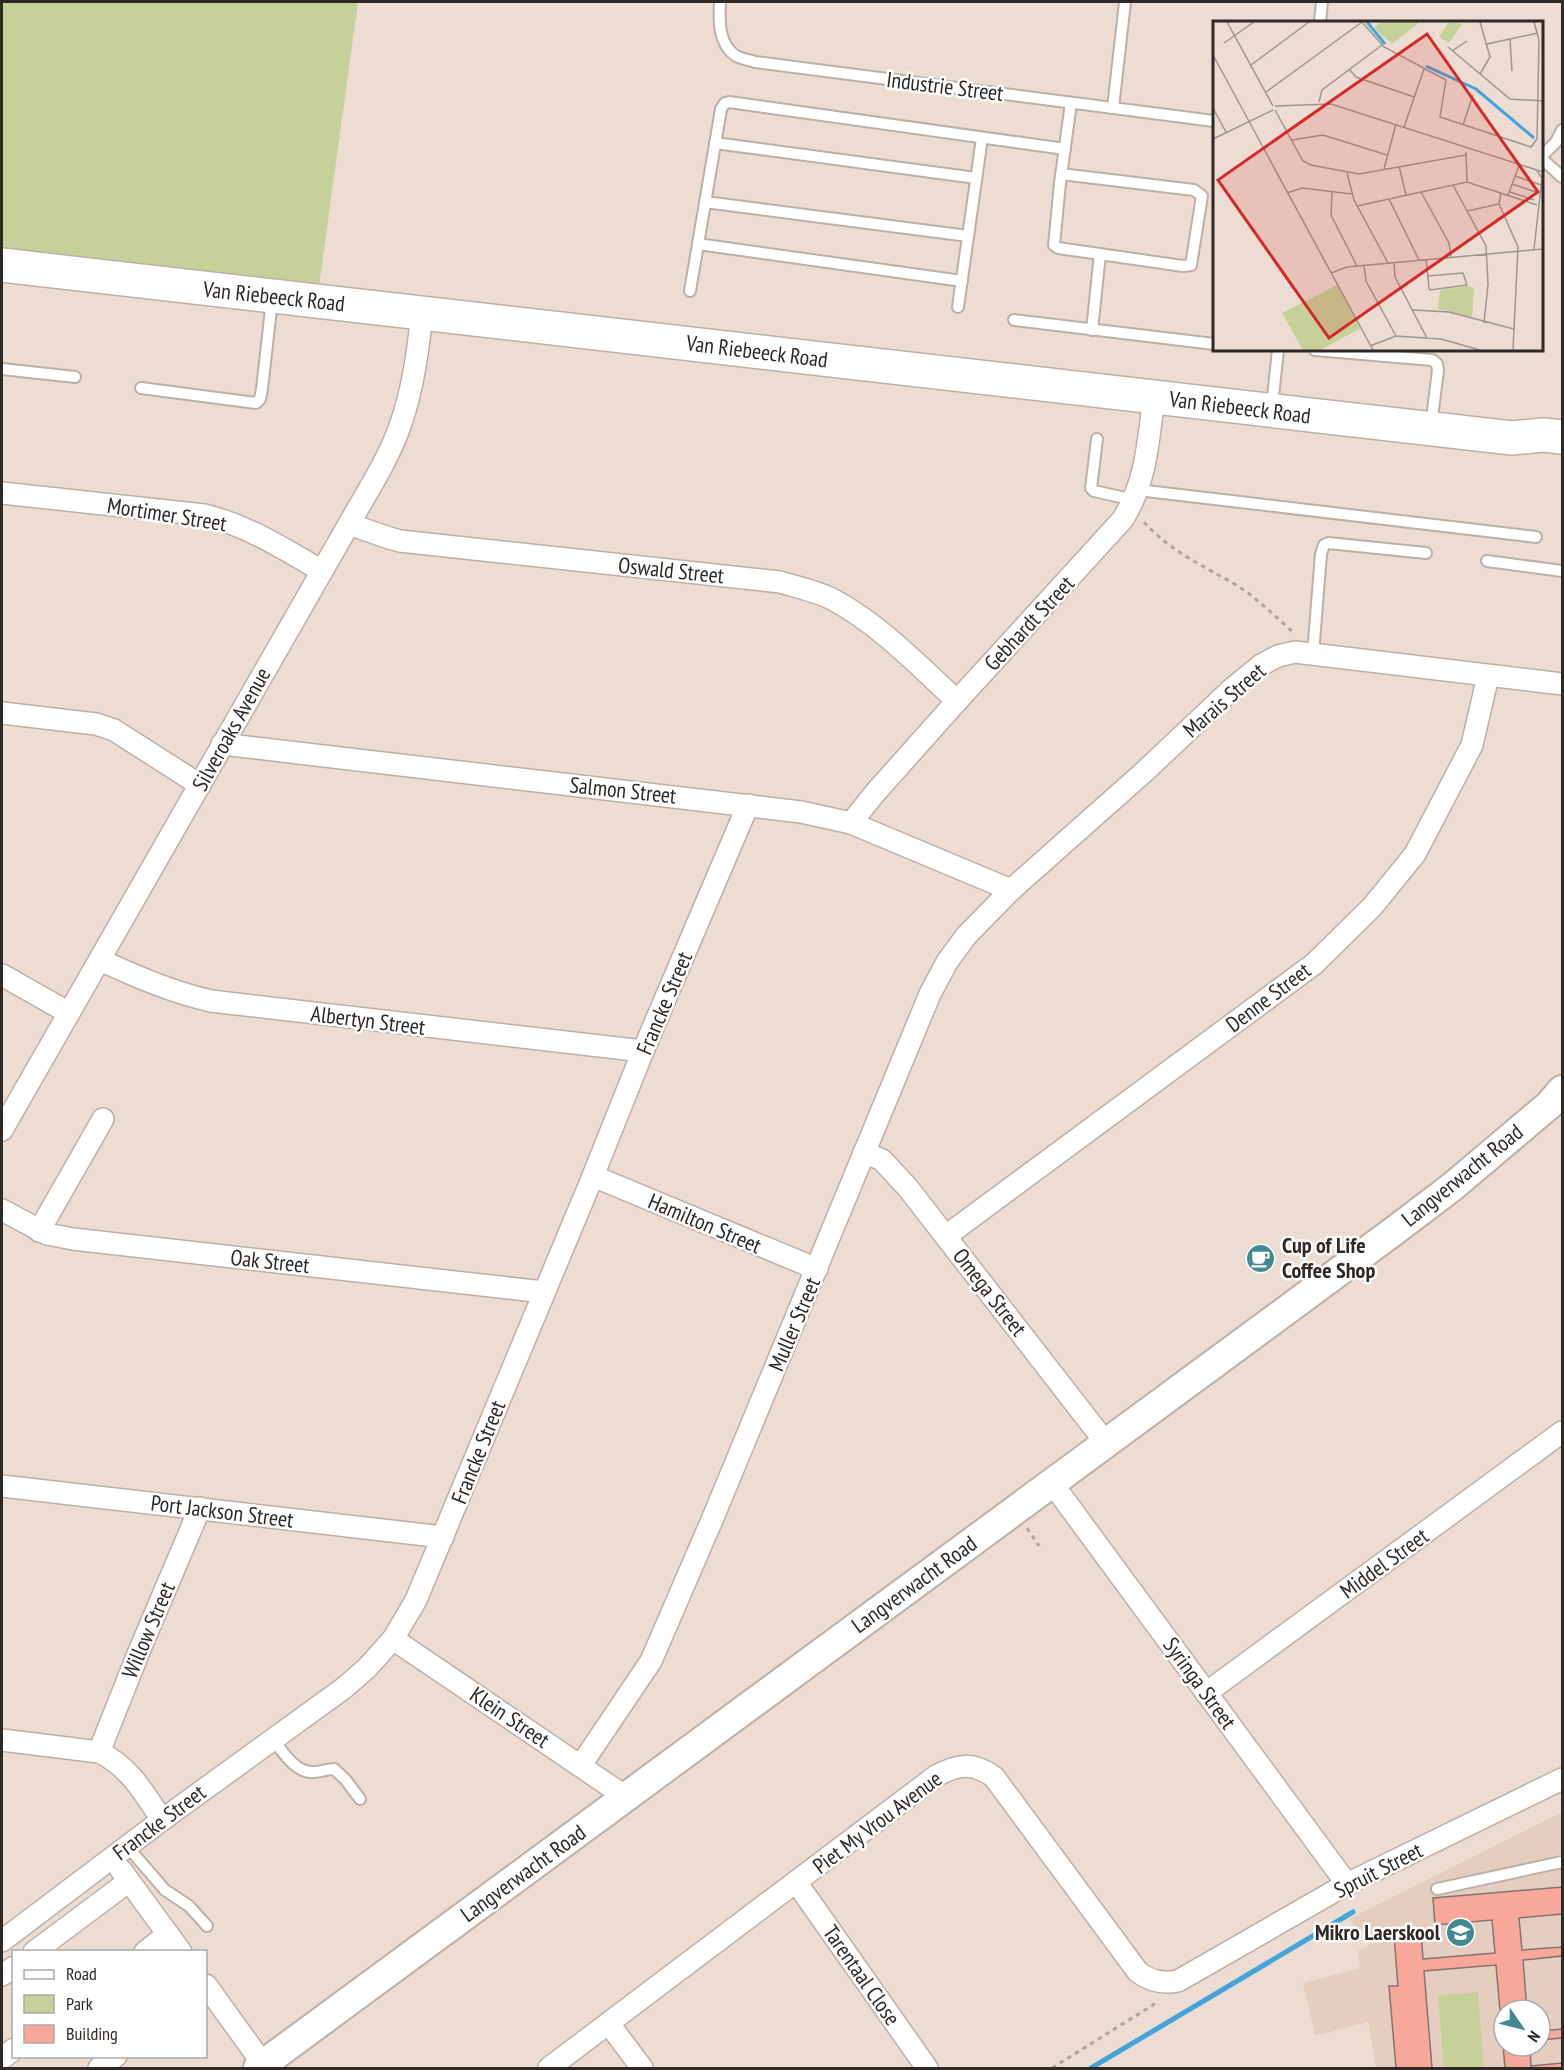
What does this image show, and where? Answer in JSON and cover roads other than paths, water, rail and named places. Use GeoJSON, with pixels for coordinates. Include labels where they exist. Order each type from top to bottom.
{"type":"FeatureCollection","features":[{"type":"Feature","properties":{"kind":"main road","name":"Van Riebeeck Road"},"geometry":{"type":"LineString","coordinates":[[2,265],[1512,438],[1563,436]]}},
{"type":"Feature","properties":{"kind":"main road","name":"Van Riebeeck Road"},"geometry":{"type":"LineString","coordinates":[[1512,438],[1541,452],[1563,456]]}},
{"type":"Feature","properties":{"kind":"street","name":"Silveroaks Avenue"},"geometry":{"type":"LineString","coordinates":[[2,1130],[349,524],[399,429],[415,371],[422,313]]}},
{"type":"Feature","properties":{"kind":"street","name":"Gebhardt Street"},"geometry":{"type":"LineString","coordinates":[[851,823],[957,701],[1138,503],[1147,457],[1154,397]]}},
{"type":"Feature","properties":{"kind":"street","name":"Mortimer Street"},"geometry":{"type":"LineString","coordinates":[[2,493],[204,515],[228,520],[322,571]]}},
{"type":"Feature","properties":{"kind":"street","name":"Oswald Street"},"geometry":{"type":"LineString","coordinates":[[349,524],[400,541],[780,582],[830,598],[875,628],[957,701]]}},
{"type":"Feature","properties":{"kind":"street","name":"Marais Street"},"geometry":{"type":"LineString","coordinates":[[1011,890],[1144,772],[1233,688],[1261,665],[1278,656],[1307,646],[1488,676],[1563,684]]}},
{"type":"Feature","properties":{"kind":"street","name":"Denne Street"},"geometry":{"type":"LineString","coordinates":[[946,1236],[1314,964],[1372,907],[1415,854],[1472,745],[1488,676]]}},
{"type":"Feature","properties":{"kind":"street"},"geometry":{"type":"LineString","coordinates":[[2,713],[96,724],[114,730],[200,785]]}},
{"type":"Feature","properties":{"kind":"street","name":"Salmon Street"},"geometry":{"type":"LineString","coordinates":[[222,744],[801,812],[851,823],[1011,890]]}},
{"type":"Feature","properties":{"kind":"street","name":"Francke Street"},"geometry":{"type":"LineString","coordinates":[[2,1941],[162,1820],[344,1688],[367,1668],[393,1639],[416,1600],[443,1537],[643,1051],[748,805]]}},
{"type":"Feature","properties":{"kind":"street","name":"Muller Street"},"geometry":{"type":"LineString","coordinates":[[581,1765],[651,1661],[817,1269],[930,994],[947,962],[966,936],[1011,890]]}},
{"type":"Feature","properties":{"kind":"street","name":"Albertyn Street"},"geometry":{"type":"LineString","coordinates":[[100,960],[148,982],[184,995],[211,1001],[643,1051]]}},
{"type":"Feature","properties":{"kind":"street"},"geometry":{"type":"LineString","coordinates":[[2,975],[69,1013]]}},
{"type":"Feature","properties":{"kind":"street","name":"Langverwacht Road"},"geometry":{"type":"LineString","coordinates":[[260,2066],[1394,1231],[1556,1102]]}},
{"type":"Feature","properties":{"kind":"street"},"geometry":{"type":"LineString","coordinates":[[39,1231],[103,1119]]}},
{"type":"Feature","properties":{"kind":"street","name":"Omega Street"},"geometry":{"type":"LineString","coordinates":[[864,1152],[882,1160],[946,1236],[1106,1443]]}},
{"type":"Feature","properties":{"kind":"street","name":"Hamilton Street"},"geometry":{"type":"LineString","coordinates":[[593,1176],[817,1269]]}},
{"type":"Feature","properties":{"kind":"street","name":"Oak Street"},"geometry":{"type":"LineString","coordinates":[[2,1210],[39,1231],[73,1239],[544,1292]]}},
{"type":"Feature","properties":{"kind":"street","name":"Middel Street"},"geometry":{"type":"LineString","coordinates":[[1206,1693],[1563,1432]]}},
{"type":"Feature","properties":{"kind":"street","name":"Syringa Street"},"geometry":{"type":"LineString","coordinates":[[1052,1483],[1347,1884]]}},
{"type":"Feature","properties":{"kind":"street","name":"Port Jackson Street"},"geometry":{"type":"LineString","coordinates":[[2,1486],[443,1537]]}},
{"type":"Feature","properties":{"kind":"street","name":"Willow Street"},"geometry":{"type":"LineString","coordinates":[[99,1752],[140,1648],[200,1508]]}},
{"type":"Feature","properties":{"kind":"street","name":"Klein Street"},"geometry":{"type":"LineString","coordinates":[[393,1639],[626,1797]]}},
{"type":"Feature","properties":{"kind":"street"},"geometry":{"type":"LineString","coordinates":[[2,1740],[99,1752],[113,1758],[126,1768],[162,1820]]}},
{"type":"Feature","properties":{"kind":"street","name":"Piet My Vrou Avenue"},"geometry":{"type":"LineString","coordinates":[[549,2068],[936,1776],[951,1768],[971,1766],[984,1770],[994,1777],[1138,1971],[1155,1982],[1170,1983],[1198,1970]]}},
{"type":"Feature","properties":{"kind":"street","name":"Spruit Street"},"geometry":{"type":"LineString","coordinates":[[1198,1970],[1347,1884],[1561,1784]]}},
{"type":"Feature","properties":{"kind":"street"},"geometry":{"type":"LineString","coordinates":[[120,1852],[129,1881],[180,1950]]}},
{"type":"Feature","properties":{"kind":"street"},"geometry":{"type":"LineString","coordinates":[[37,1950],[129,1881]]}},
{"type":"Feature","properties":{"kind":"street","name":"Tarentaal Close"},"geometry":{"type":"LineString","coordinates":[[796,1882],[927,2068]]}},
{"type":"Feature","properties":{"kind":"street"},"geometry":{"type":"LineString","coordinates":[[148,1950],[168,1934]]}},
{"type":"Feature","properties":{"kind":"street"},"geometry":{"type":"LineString","coordinates":[[207,1989],[260,2066]]}},
{"type":"Feature","properties":{"kind":"street"},"geometry":{"type":"LineString","coordinates":[[609,2024],[642,2068]]}},
{"type":"Feature","properties":{"kind":"street"},"geometry":{"type":"LineString","coordinates":[[99,2068],[113,2058]]}},
{"type":"Feature","properties":{"kind":"lane","name":"Industrie Street"},"geometry":{"type":"LineString","coordinates":[[720,2],[718,24],[725,43],[736,56],[746,59],[1213,121]]}},
{"type":"Feature","properties":{"kind":"lane"},"geometry":{"type":"LineString","coordinates":[[1113,108],[1125,2]]}},
{"type":"Feature","properties":{"kind":"lane"},"geometry":{"type":"LineString","coordinates":[[1320,21],[1322,2]]}},
{"type":"Feature","properties":{"kind":"lane"},"geometry":{"type":"LineString","coordinates":[[690,291],[721,109],[725,103],[1065,149]]}},
{"type":"Feature","properties":{"kind":"lane"},"geometry":{"type":"LineString","coordinates":[[1061,174],[1194,190],[1202,196],[1191,265],[1184,266],[1058,248],[1053,243],[1061,174],[1071,103]]}},
{"type":"Feature","properties":{"kind":"lane"},"geometry":{"type":"LineString","coordinates":[[1543,157],[1563,130]]}},
{"type":"Feature","properties":{"kind":"lane"},"geometry":{"type":"LineString","coordinates":[[958,307],[982,138]]}},
{"type":"Feature","properties":{"kind":"lane"},"geometry":{"type":"LineString","coordinates":[[715,143],[976,177]]}},
{"type":"Feature","properties":{"kind":"lane"},"geometry":{"type":"LineString","coordinates":[[1543,159],[1563,177]]}},
{"type":"Feature","properties":{"kind":"lane"},"geometry":{"type":"LineString","coordinates":[[705,201],[968,236]]}},
{"type":"Feature","properties":{"kind":"lane"},"geometry":{"type":"LineString","coordinates":[[698,244],[962,281]]}},
{"type":"Feature","properties":{"kind":"lane"},"geometry":{"type":"LineString","coordinates":[[1092,330],[1100,254]]}},
{"type":"Feature","properties":{"kind":"lane"},"geometry":{"type":"LineString","coordinates":[[141,388],[256,404],[260,399],[262,388],[273,296]]}},
{"type":"Feature","properties":{"kind":"lane"},"geometry":{"type":"LineString","coordinates":[[1014,320],[1213,344]]}},
{"type":"Feature","properties":{"kind":"lane"},"geometry":{"type":"LineString","coordinates":[[1272,411],[1278,351]]}},
{"type":"Feature","properties":{"kind":"lane"},"geometry":{"type":"LineString","coordinates":[[1327,351],[1432,360],[1437,364],[1438,370],[1431,429]]}},
{"type":"Feature","properties":{"kind":"lane"},"geometry":{"type":"LineString","coordinates":[[2,369],[75,376]]}},
{"type":"Feature","properties":{"kind":"lane"},"geometry":{"type":"LineString","coordinates":[[1097,439],[1089,486],[1094,491],[1138,503],[1536,537]]}},
{"type":"Feature","properties":{"kind":"lane"},"geometry":{"type":"LineString","coordinates":[[1307,646],[1324,545],[1328,543],[1426,553]]}},
{"type":"Feature","properties":{"kind":"lane"},"geometry":{"type":"LineString","coordinates":[[1487,561],[1563,570]]}},
{"type":"Feature","properties":{"kind":"lane"},"geometry":{"type":"LineString","coordinates":[[273,1739],[296,1767],[313,1773],[334,1769],[360,1799]]}},
{"type":"Feature","properties":{"kind":"lane"},"geometry":{"type":"LineString","coordinates":[[120,1852],[165,1890],[189,1906],[207,1926]]}},
{"type":"Feature","properties":{"kind":"lane"},"geometry":{"type":"LineString","coordinates":[[1437,1889],[1563,1862]]}},
{"type":"Feature","properties":{"kind":"waterway"},"geometry":{"type":"LineString","coordinates":[[1091,2068],[1353,1912]]}},
{"type":"Feature","properties":{"kind":"place","name":"Cup of Life Coffee Shop"},"geometry":{"type":"Point","coordinates":[1261,1258]}},
{"type":"Feature","properties":{"kind":"place","name":"Mikro Laerskool"},"geometry":{"type":"Point","coordinates":[1461,1932]}}]}
